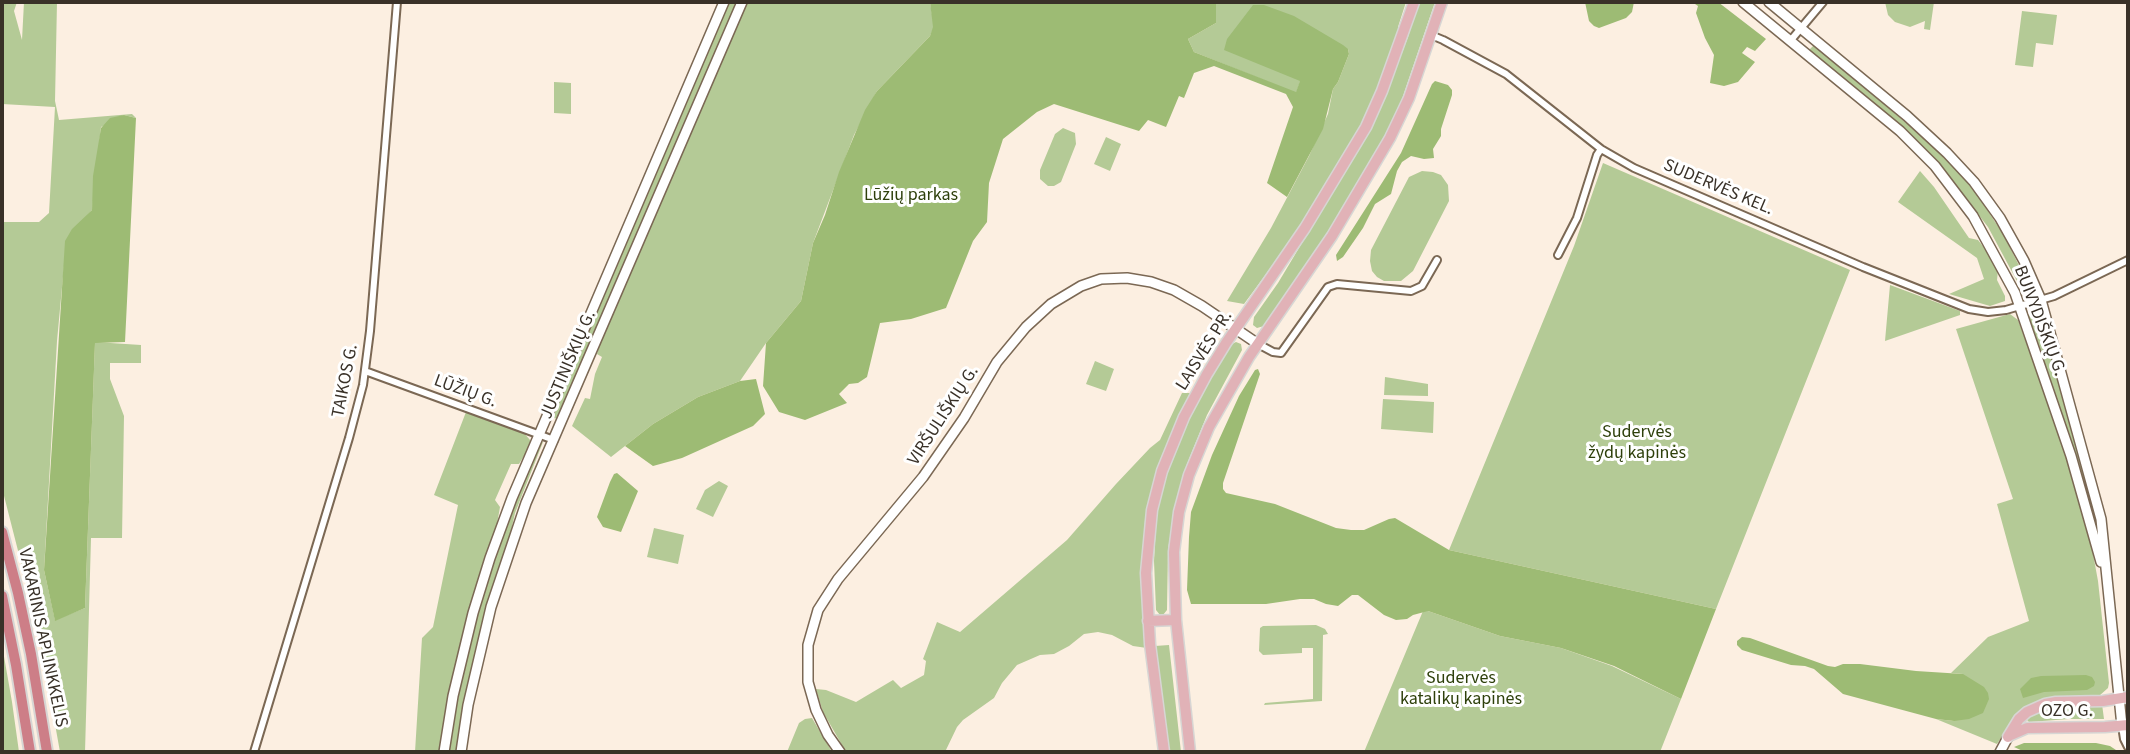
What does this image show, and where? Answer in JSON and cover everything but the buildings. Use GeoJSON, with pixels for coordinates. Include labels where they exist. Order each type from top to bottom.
{"type":"FeatureCollection","features":[{"type":"Feature","properties":{"kind":"highway","name":"VAKARINIS APLINKKELIS"},"geometry":{"type":"LineString","coordinates":[[2,532],[28,642],[47,752]]}},
{"type":"Feature","properties":{"kind":"highway","name":"VAKARINIS APLINKKELIS"},"geometry":{"type":"LineString","coordinates":[[2,596],[30,752]]}},
{"type":"Feature","properties":{"kind":"main road","name":"JUSTINIŠKIŲ G."},"geometry":{"type":"LineString","coordinates":[[444,752],[453,696],[473,613],[512,498],[724,2]]}},
{"type":"Feature","properties":{"kind":"main road","name":"JUSTINIŠKIŲ G."},"geometry":{"type":"LineString","coordinates":[[461,752],[468,705],[491,607],[526,503],[742,2]]}},
{"type":"Feature","properties":{"kind":"main road","name":"LAISVĖS PR."},"geometry":{"type":"LineString","coordinates":[[1164,752],[1148,621],[1146,573],[1148,537],[1158,485],[1184,417],[1207,374],[1306,228],[1366,127],[1414,2]]}},
{"type":"Feature","properties":{"kind":"main road"},"geometry":{"type":"LineString","coordinates":[[1190,752],[1176,620],[1174,552],[1175,531],[1189,475],[1214,418],[1258,344],[1332,236],[1378,160],[1409,98],[1441,2]]}},
{"type":"Feature","properties":{"kind":"main road","name":"BUIVYDIŠKIŲ G."},"geometry":{"type":"LineString","coordinates":[[1743,2],[1900,131],[1935,166],[1980,228],[2010,283],[2071,456],[2107,584]]}},
{"type":"Feature","properties":{"kind":"main road","name":"BUIVYDIŠKIŲ G."},"geometry":{"type":"LineString","coordinates":[[1769,2],[1947,152],[1974,182],[2000,218],[2024,261],[2041,300],[2101,519],[2107,584],[2124,698],[2125,726]]}},
{"type":"Feature","properties":{"kind":"main road","name":"VIRŠULIŠKIŲ G."},"geometry":{"type":"LineString","coordinates":[[841,752],[828,735],[816,710],[808,682],[808,645],[818,610],[838,579],[923,477],[964,418],[997,362],[1026,327],[1051,304],[1081,286],[1101,279],[1127,278],[1152,282],[1174,290],[1258,344]]}},
{"type":"Feature","properties":{"kind":"main road"},"geometry":{"type":"LineString","coordinates":[[1148,621],[1176,620]]}},
{"type":"Feature","properties":{"kind":"main road","name":"OZO G."},"geometry":{"type":"LineString","coordinates":[[2008,737],[2027,712],[2045,704],[2124,698]]}},
{"type":"Feature","properties":{"kind":"main road","name":"OZO G."},"geometry":{"type":"LineString","coordinates":[[2008,737],[2027,728],[2125,726]]}},
{"type":"Feature","properties":{"kind":"main road"},"geometry":{"type":"LineString","coordinates":[[2000,752],[2008,737]]}},
{"type":"Feature","properties":{"kind":"street","name":"TAIKOS G."},"geometry":{"type":"LineString","coordinates":[[254,752],[346,450],[365,371],[397,2]]}},
{"type":"Feature","properties":{"kind":"street"},"geometry":{"type":"LineString","coordinates":[[1791,40],[1823,2]]}},
{"type":"Feature","properties":{"kind":"street","name":"SUDERVĖS KEL."},"geometry":{"type":"LineString","coordinates":[[1431,35],[1506,74],[1601,149],[1634,168],[1863,267],[1969,309],[1988,312],[2041,300],[2076,287],[2128,260]]}},
{"type":"Feature","properties":{"kind":"street"},"geometry":{"type":"LineString","coordinates":[[1559,255],[1577,218],[1601,149]]}},
{"type":"Feature","properties":{"kind":"street"},"geometry":{"type":"LineString","coordinates":[[1258,344],[1281,354],[1328,287],[1337,284],[1411,291],[1422,286],[1437,260]]}},
{"type":"Feature","properties":{"kind":"street","name":"LŪŽIŲ G."},"geometry":{"type":"LineString","coordinates":[[365,371],[554,440]]}},
{"type":"Feature","properties":{"kind":"street"},"geometry":{"type":"LineString","coordinates":[[2125,726],[2124,739],[2128,747]]}},
{"type":"Feature","properties":{"kind":"green space"},"geometry":{"type":"Polygon","coordinates":[[[2,2],[17,2],[14,11],[22,40],[24,2],[57,2],[55,101],[59,120],[132,114],[136,118],[124,115],[101,127],[92,210],[85,218],[64,266],[57,341],[44,570],[55,620],[85,608],[95,342],[141,345],[141,363],[110,363],[110,379],[124,416],[122,538],[91,538],[85,752],[60,752],[38,629],[2,488],[2,222],[39,222],[49,213],[55,107],[2,104],[2,2]]]}},
{"type":"Feature","properties":{"kind":"green space"},"geometry":{"type":"Polygon","coordinates":[[[729,2],[737,2],[558,419],[550,417],[729,2]]]}},
{"type":"Feature","properties":{"kind":"green space"},"geometry":{"type":"Polygon","coordinates":[[[746,2],[930,2],[934,27],[930,36],[877,91],[854,135],[813,243],[801,301],[766,343],[740,381],[698,397],[653,424],[611,457],[572,426],[585,398],[590,399],[602,357],[597,354],[600,343],[746,2]]]}},
{"type":"Feature","properties":{"kind":"green space","name":"Lūžių parkas"},"geometry":{"type":"Polygon","coordinates":[[[930,2],[1216,2],[1216,23],[1188,39],[1194,52],[1296,92],[1300,81],[1224,50],[1227,39],[1253,5],[1264,5],[1294,16],[1343,45],[1349,54],[1333,89],[1323,129],[1287,197],[1267,183],[1293,107],[1286,94],[1214,66],[1194,73],[1184,98],[1179,96],[1166,127],[1148,120],[1139,131],[1054,104],[1037,112],[1003,139],[989,183],[987,222],[973,241],[946,308],[911,319],[880,323],[867,377],[858,383],[849,384],[839,394],[847,403],[805,420],[779,412],[763,386],[766,343],[801,301],[813,243],[865,110],[877,91],[930,36],[933,27],[930,2]]]}},
{"type":"Feature","properties":{"kind":"green space"},"geometry":{"type":"Polygon","coordinates":[[[1216,2],[1406,2],[1398,27],[1399,33],[1380,87],[1341,162],[1297,232],[1244,304],[1227,301],[1271,228],[1309,156],[1328,114],[1333,89],[1349,54],[1348,49],[1300,82],[1296,93],[1194,52],[1188,39],[1216,23],[1216,2]]]}},
{"type":"Feature","properties":{"kind":"green space"},"geometry":{"type":"Polygon","coordinates":[[[1419,2],[1435,2],[1400,105],[1362,180],[1337,219],[1264,326],[1257,328],[1253,325],[1254,317],[1278,283],[1366,136],[1387,92],[1419,2]]]}},
{"type":"Feature","properties":{"kind":"green space"},"geometry":{"type":"Polygon","coordinates":[[[1585,2],[1634,2],[1632,12],[1626,18],[1599,28],[1589,21],[1585,2]]]}},
{"type":"Feature","properties":{"kind":"green space"},"geometry":{"type":"Polygon","coordinates":[[[1692,2],[1718,2],[1766,39],[1755,51],[1747,47],[1742,53],[1755,62],[1738,82],[1724,86],[1710,83],[1714,55],[1696,13],[1698,6],[1692,2]]]}},
{"type":"Feature","properties":{"kind":"green space"},"geometry":{"type":"Polygon","coordinates":[[[1885,2],[1934,2],[1930,30],[1924,29],[1925,21],[1910,27],[1895,22],[1888,15],[1885,2]]]}},
{"type":"Feature","properties":{"kind":"green space"},"geometry":{"type":"Polygon","coordinates":[[[2022,11],[2057,15],[2053,45],[2036,43],[2033,67],[2015,65],[2022,11]]]}},
{"type":"Feature","properties":{"kind":"green space"},"geometry":{"type":"Polygon","coordinates":[[[1814,45],[1932,145],[1962,176],[2003,234],[2032,291],[2031,297],[2025,296],[1988,227],[1940,165],[1892,119],[1809,50],[1814,45]]]}},
{"type":"Feature","properties":{"kind":"green space"},"geometry":{"type":"Polygon","coordinates":[[[1435,81],[1448,85],[1452,95],[1441,136],[1433,149],[1434,158],[1411,156],[1402,162],[1391,194],[1375,204],[1363,228],[1343,257],[1337,261],[1336,255],[1401,153],[1435,81]]]}},
{"type":"Feature","properties":{"kind":"green space"},"geometry":{"type":"Polygon","coordinates":[[[554,82],[571,83],[571,114],[554,113],[554,82]]]}},
{"type":"Feature","properties":{"kind":"green space"},"geometry":{"type":"Polygon","coordinates":[[[124,115],[136,118],[125,342],[95,343],[85,608],[55,621],[44,570],[65,241],[72,229],[92,210],[93,176],[101,128],[110,118],[124,115]]]}},
{"type":"Feature","properties":{"kind":"green space"},"geometry":{"type":"Polygon","coordinates":[[[1063,128],[1075,133],[1076,144],[1061,182],[1048,186],[1040,179],[1040,170],[1055,134],[1063,128]]]}},
{"type":"Feature","properties":{"kind":"green space"},"geometry":{"type":"Polygon","coordinates":[[[1106,137],[1121,144],[1110,171],[1094,164],[1106,137]]]}},
{"type":"Feature","properties":{"kind":"green space","name":"Sudervės žydų kapinės"},"geometry":{"type":"Polygon","coordinates":[[[1603,163],[1850,270],[1716,609],[1449,550],[1574,246],[1603,163]]]}},
{"type":"Feature","properties":{"kind":"green space"},"geometry":{"type":"Polygon","coordinates":[[[1422,171],[1441,175],[1448,185],[1449,201],[1413,271],[1401,281],[1384,281],[1372,271],[1371,250],[1409,177],[1422,171]]]}},
{"type":"Feature","properties":{"kind":"green space"},"geometry":{"type":"Polygon","coordinates":[[[1920,171],[1969,238],[1978,240],[1986,250],[1998,270],[1997,280],[2005,301],[1990,306],[1949,294],[1984,279],[1977,258],[1898,202],[1920,171]]]}},
{"type":"Feature","properties":{"kind":"green space"},"geometry":{"type":"Polygon","coordinates":[[[1890,285],[1960,311],[1960,315],[1885,341],[1890,285]]]}},
{"type":"Feature","properties":{"kind":"green space"},"geometry":{"type":"Polygon","coordinates":[[[2031,313],[2038,314],[2041,322],[2075,432],[2097,520],[2105,567],[2074,449],[2029,324],[2028,317],[2031,313]]]}},
{"type":"Feature","properties":{"kind":"green space"},"geometry":{"type":"Polygon","coordinates":[[[2010,314],[2018,320],[2079,495],[2098,581],[2109,683],[2108,688],[2099,696],[2062,697],[2012,721],[1997,744],[1936,719],[1954,721],[1963,674],[1951,673],[1988,637],[2029,621],[1997,504],[2013,499],[1956,329],[2010,314]]]}},
{"type":"Feature","properties":{"kind":"green space"},"geometry":{"type":"Polygon","coordinates":[[[1232,344],[1241,344],[1242,350],[1207,415],[1187,464],[1176,502],[1168,549],[1167,610],[1160,615],[1156,610],[1154,561],[1157,506],[1173,456],[1201,394],[1232,344]]]}},
{"type":"Feature","properties":{"kind":"green space"},"geometry":{"type":"Polygon","coordinates":[[[1095,361],[1114,369],[1106,391],[1086,384],[1095,361]]]}},
{"type":"Feature","properties":{"kind":"green space"},"geometry":{"type":"Polygon","coordinates":[[[1258,369],[1260,374],[1223,483],[1226,493],[1275,504],[1336,528],[1364,530],[1395,518],[1449,550],[1716,609],[1681,699],[1614,666],[1561,648],[1500,636],[1428,611],[1396,620],[1384,615],[1358,595],[1352,595],[1338,606],[1314,599],[1266,604],[1191,604],[1187,590],[1191,512],[1212,455],[1239,396],[1258,369]]]}},
{"type":"Feature","properties":{"kind":"green space"},"geometry":{"type":"Polygon","coordinates":[[[1385,377],[1428,384],[1428,396],[1384,395],[1385,377]]]}},
{"type":"Feature","properties":{"kind":"green space"},"geometry":{"type":"Polygon","coordinates":[[[756,379],[765,414],[753,426],[682,458],[653,466],[625,446],[653,424],[698,397],[740,381],[756,379]]]}},
{"type":"Feature","properties":{"kind":"green space"},"geometry":{"type":"Polygon","coordinates":[[[1182,393],[1190,393],[1163,453],[1145,520],[1143,569],[1147,648],[1133,646],[1112,635],[1098,632],[1084,634],[1054,654],[1040,655],[1017,665],[994,698],[957,727],[945,752],[846,752],[823,712],[816,689],[826,690],[856,702],[893,680],[901,688],[924,675],[926,661],[923,659],[937,622],[960,632],[1067,540],[1116,484],[1160,440],[1182,393]]]}},
{"type":"Feature","properties":{"kind":"green space"},"geometry":{"type":"Polygon","coordinates":[[[1383,399],[1434,402],[1433,433],[1381,429],[1383,399]]]}},
{"type":"Feature","properties":{"kind":"green space"},"geometry":{"type":"Polygon","coordinates":[[[466,412],[524,433],[530,440],[530,446],[519,464],[511,464],[495,500],[500,507],[497,524],[460,646],[440,752],[415,752],[422,638],[433,627],[458,505],[434,495],[466,412]]]}},
{"type":"Feature","properties":{"kind":"green space"},"geometry":{"type":"Polygon","coordinates":[[[543,442],[515,513],[488,599],[471,671],[457,752],[448,752],[481,597],[528,469],[540,443],[543,442]]]}},
{"type":"Feature","properties":{"kind":"green space"},"geometry":{"type":"Polygon","coordinates":[[[617,473],[638,491],[621,532],[603,527],[597,517],[610,482],[617,473]]]}},
{"type":"Feature","properties":{"kind":"green space"},"geometry":{"type":"Polygon","coordinates":[[[719,481],[728,486],[713,517],[696,509],[705,490],[719,481]]]}},
{"type":"Feature","properties":{"kind":"green space"},"geometry":{"type":"Polygon","coordinates":[[[654,528],[684,535],[678,564],[647,557],[654,528]]]}},
{"type":"Feature","properties":{"kind":"green space","name":"Sudervės katalikų kapinės"},"geometry":{"type":"Polygon","coordinates":[[[1423,611],[1500,636],[1561,648],[1612,666],[1681,699],[1660,752],[1364,752],[1423,611]]]}},
{"type":"Feature","properties":{"kind":"green space"},"geometry":{"type":"Polygon","coordinates":[[[1316,625],[1325,629],[1328,634],[1323,635],[1322,701],[1264,705],[1313,699],[1313,648],[1302,648],[1302,653],[1263,655],[1259,651],[1260,628],[1316,625]]]}},
{"type":"Feature","properties":{"kind":"green space"},"geometry":{"type":"Polygon","coordinates":[[[1742,637],[1828,666],[1860,664],[1963,674],[1984,687],[1989,699],[1983,713],[1969,719],[1936,719],[1843,694],[1814,669],[1742,650],[1737,641],[1742,637]]]}},
{"type":"Feature","properties":{"kind":"green space"},"geometry":{"type":"Polygon","coordinates":[[[2,645],[12,702],[19,752],[2,752],[2,645]]]}},
{"type":"Feature","properties":{"kind":"green space"},"geometry":{"type":"Polygon","coordinates":[[[1169,645],[1181,752],[1167,752],[1155,646],[1169,645]]]}},
{"type":"Feature","properties":{"kind":"green space"},"geometry":{"type":"Polygon","coordinates":[[[2092,677],[2095,682],[2094,686],[2087,690],[2044,692],[2023,698],[2020,689],[2031,678],[2092,677]]]}},
{"type":"Feature","properties":{"kind":"green space"},"geometry":{"type":"Polygon","coordinates":[[[2102,704],[2104,719],[2027,720],[2027,717],[2050,706],[2102,704]]]}},
{"type":"Feature","properties":{"kind":"green space"},"geometry":{"type":"Polygon","coordinates":[[[812,718],[832,752],[787,752],[799,723],[812,718]]]}},
{"type":"Feature","properties":{"kind":"green space"},"geometry":{"type":"Polygon","coordinates":[[[2024,743],[2096,743],[2110,746],[2119,752],[2025,752],[2014,747],[2024,743]]]}}]}
